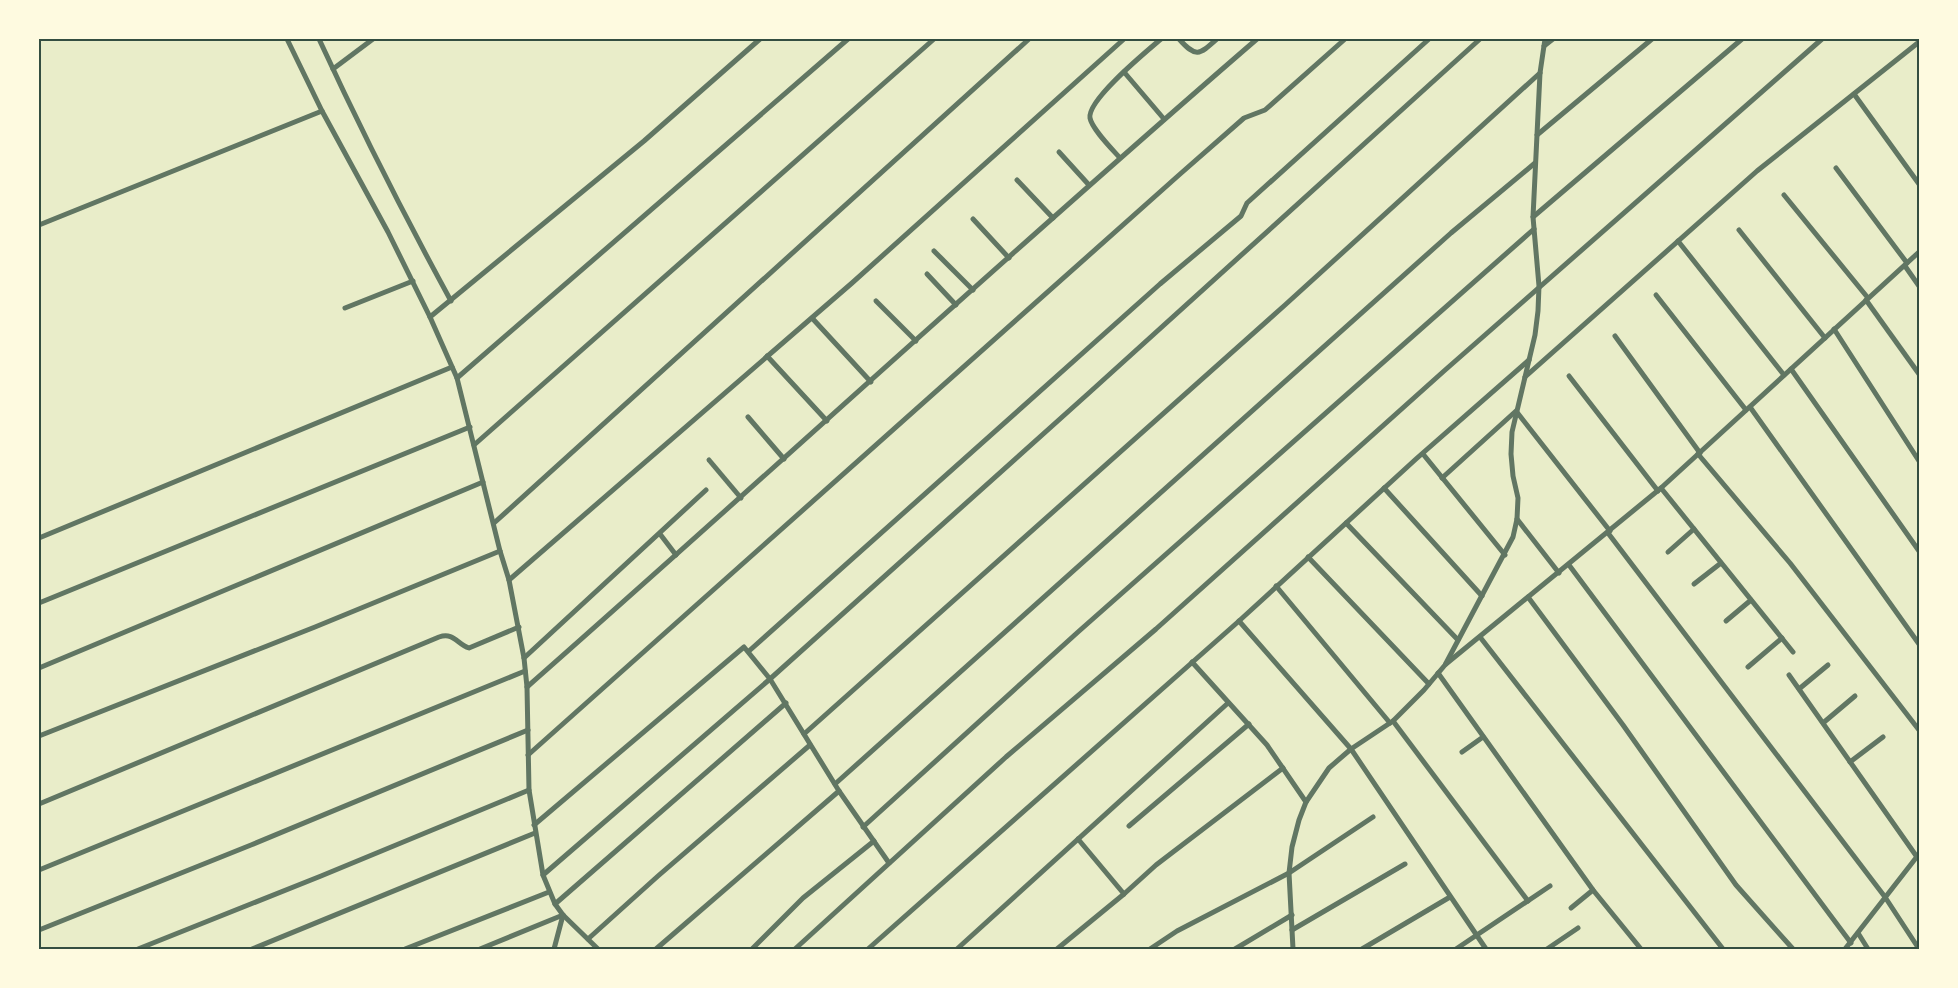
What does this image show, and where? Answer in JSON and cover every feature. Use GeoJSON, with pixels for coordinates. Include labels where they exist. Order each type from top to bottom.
{"type":"FeatureCollection","features":[{"type":"Feature","properties":{"kind":"street"},"geometry":{"type":"LineString","coordinates":[[287,39],[322,111],[413,281],[457,378],[509,580],[519,627],[527,687],[529,790],[543,875],[549,892],[563,915],[598,949]]}},
{"type":"Feature","properties":{"kind":"street"},"geometry":{"type":"LineString","coordinates":[[319,39],[418,241],[451,301]]}},
{"type":"Feature","properties":{"kind":"street"},"geometry":{"type":"LineString","coordinates":[[333,69],[373,39]]}},
{"type":"Feature","properties":{"kind":"street"},"geometry":{"type":"LineString","coordinates":[[430,317],[644,141],[760,39]]}},
{"type":"Feature","properties":{"kind":"street"},"geometry":{"type":"LineString","coordinates":[[457,378],[848,39]]}},
{"type":"Feature","properties":{"kind":"street"},"geometry":{"type":"LineString","coordinates":[[474,445],[934,39]]}},
{"type":"Feature","properties":{"kind":"street"},"geometry":{"type":"LineString","coordinates":[[494,523],[1029,39]]}},
{"type":"Feature","properties":{"kind":"street"},"geometry":{"type":"LineString","coordinates":[[509,580],[812,318],[1124,39]]}},
{"type":"Feature","properties":{"kind":"street"},"geometry":{"type":"LineString","coordinates":[[1120,158],[1094,126],[1090,119],[1090,112],[1097,100],[1124,72],[1161,39]]}},
{"type":"Feature","properties":{"kind":"street"},"geometry":{"type":"LineString","coordinates":[[1179,39],[1194,53],[1205,50],[1217,39]]}},
{"type":"Feature","properties":{"kind":"street"},"geometry":{"type":"LineString","coordinates":[[527,687],[784,460],[1089,185],[1257,39]]}},
{"type":"Feature","properties":{"kind":"street"},"geometry":{"type":"LineString","coordinates":[[528,755],[1244,118],[1265,110],[1345,39]]}},
{"type":"Feature","properties":{"kind":"street"},"geometry":{"type":"LineString","coordinates":[[749,652],[1138,304],[1241,216],[1247,203],[1429,39]]}},
{"type":"Feature","properties":{"kind":"street"},"geometry":{"type":"LineString","coordinates":[[543,875],[770,679],[1098,386],[1411,99],[1480,39]]}},
{"type":"Feature","properties":{"kind":"street"},"geometry":{"type":"LineString","coordinates":[[1445,665],[1514,537],[1517,519],[1518,498],[1511,454],[1512,432],[1530,360],[1538,311],[1539,286],[1533,217],[1540,73],[1545,39]]}},
{"type":"Feature","properties":{"kind":"street"},"geometry":{"type":"LineString","coordinates":[[1544,46],[1553,39]]}},
{"type":"Feature","properties":{"kind":"street"},"geometry":{"type":"LineString","coordinates":[[1536,135],[1652,39]]}},
{"type":"Feature","properties":{"kind":"street"},"geometry":{"type":"LineString","coordinates":[[1533,217],[1742,39]]}},
{"type":"Feature","properties":{"kind":"street"},"geometry":{"type":"LineString","coordinates":[[795,949],[1006,757],[1156,629],[1539,286],[1822,39]]}},
{"type":"Feature","properties":{"kind":"street"},"geometry":{"type":"LineString","coordinates":[[1525,378],[1757,171],[1919,42]]}},
{"type":"Feature","properties":{"kind":"street"},"geometry":{"type":"LineString","coordinates":[[1124,72],[1164,119]]}},
{"type":"Feature","properties":{"kind":"street"},"geometry":{"type":"LineString","coordinates":[[804,734],[1285,305],[1540,73]]}},
{"type":"Feature","properties":{"kind":"street"},"geometry":{"type":"LineString","coordinates":[[1854,94],[1919,184]]}},
{"type":"Feature","properties":{"kind":"street"},"geometry":{"type":"LineString","coordinates":[[39,225],[322,111]]}},
{"type":"Feature","properties":{"kind":"street"},"geometry":{"type":"LineString","coordinates":[[1059,152],[1089,185]]}},
{"type":"Feature","properties":{"kind":"street"},"geometry":{"type":"LineString","coordinates":[[835,784],[1451,233],[1535,163]]}},
{"type":"Feature","properties":{"kind":"street"},"geometry":{"type":"LineString","coordinates":[[1836,168],[1919,286]]}},
{"type":"Feature","properties":{"kind":"street"},"geometry":{"type":"LineString","coordinates":[[1017,180],[1053,218]]}},
{"type":"Feature","properties":{"kind":"street"},"geometry":{"type":"LineString","coordinates":[[1784,195],[1867,299],[1919,374]]}},
{"type":"Feature","properties":{"kind":"street"},"geometry":{"type":"LineString","coordinates":[[973,219],[1009,258]]}},
{"type":"Feature","properties":{"kind":"street"},"geometry":{"type":"LineString","coordinates":[[863,827],[1135,581],[1534,229]]}},
{"type":"Feature","properties":{"kind":"street"},"geometry":{"type":"LineString","coordinates":[[1739,230],[1825,338]]}},
{"type":"Feature","properties":{"kind":"street"},"geometry":{"type":"LineString","coordinates":[[1678,241],[1784,375]]}},
{"type":"Feature","properties":{"kind":"street"},"geometry":{"type":"LineString","coordinates":[[934,251],[973,290]]}},
{"type":"Feature","properties":{"kind":"street"},"geometry":{"type":"LineString","coordinates":[[1293,949],[1290,873],[1292,847],[1306,802],[1329,768],[1351,749],[1392,722],[1445,665],[1659,490],[1919,252]]}},
{"type":"Feature","properties":{"kind":"street"},"geometry":{"type":"LineString","coordinates":[[926,274],[956,305]]}},
{"type":"Feature","properties":{"kind":"street"},"geometry":{"type":"LineString","coordinates":[[345,308],[413,281]]}},
{"type":"Feature","properties":{"kind":"street"},"geometry":{"type":"LineString","coordinates":[[1656,295],[1748,409],[1919,644]]}},
{"type":"Feature","properties":{"kind":"street"},"geometry":{"type":"LineString","coordinates":[[876,301],[916,341]]}},
{"type":"Feature","properties":{"kind":"street"},"geometry":{"type":"LineString","coordinates":[[812,318],[871,382]]}},
{"type":"Feature","properties":{"kind":"street"},"geometry":{"type":"LineString","coordinates":[[1834,329],[1919,461]]}},
{"type":"Feature","properties":{"kind":"street"},"geometry":{"type":"LineString","coordinates":[[1615,336],[1699,453],[1790,563],[1919,730]]}},
{"type":"Feature","properties":{"kind":"street"},"geometry":{"type":"LineString","coordinates":[[767,356],[827,421]]}},
{"type":"Feature","properties":{"kind":"street"},"geometry":{"type":"LineString","coordinates":[[868,949],[1239,621],[1384,488],[1530,360]]}},
{"type":"Feature","properties":{"kind":"street"},"geometry":{"type":"LineString","coordinates":[[39,538],[452,367]]}},
{"type":"Feature","properties":{"kind":"street"},"geometry":{"type":"LineString","coordinates":[[1791,369],[1919,551]]}},
{"type":"Feature","properties":{"kind":"street"},"geometry":{"type":"LineString","coordinates":[[1569,376],[1659,490],[1694,529],[1793,652]]}},
{"type":"Feature","properties":{"kind":"street"},"geometry":{"type":"LineString","coordinates":[[1442,478],[1516,411]]}},
{"type":"Feature","properties":{"kind":"street"},"geometry":{"type":"LineString","coordinates":[[1516,411],[1885,897],[1919,949]]}},
{"type":"Feature","properties":{"kind":"street"},"geometry":{"type":"LineString","coordinates":[[748,417],[784,460]]}},
{"type":"Feature","properties":{"kind":"street"},"geometry":{"type":"LineString","coordinates":[[39,603],[470,427]]}},
{"type":"Feature","properties":{"kind":"street"},"geometry":{"type":"LineString","coordinates":[[1423,454],[1505,554]]}},
{"type":"Feature","properties":{"kind":"street"},"geometry":{"type":"LineString","coordinates":[[709,460],[741,498]]}},
{"type":"Feature","properties":{"kind":"street"},"geometry":{"type":"LineString","coordinates":[[39,668],[484,482]]}},
{"type":"Feature","properties":{"kind":"street"},"geometry":{"type":"LineString","coordinates":[[1384,488],[1482,596]]}},
{"type":"Feature","properties":{"kind":"street"},"geometry":{"type":"LineString","coordinates":[[524,658],[706,490]]}},
{"type":"Feature","properties":{"kind":"street"},"geometry":{"type":"LineString","coordinates":[[1517,519],[1559,573]]}},
{"type":"Feature","properties":{"kind":"street"},"geometry":{"type":"LineString","coordinates":[[1346,523],[1458,640]]}},
{"type":"Feature","properties":{"kind":"street"},"geometry":{"type":"LineString","coordinates":[[1668,552],[1694,529]]}},
{"type":"Feature","properties":{"kind":"street"},"geometry":{"type":"LineString","coordinates":[[660,534],[676,555]]}},
{"type":"Feature","properties":{"kind":"street"},"geometry":{"type":"LineString","coordinates":[[39,736],[306,630],[500,550]]}},
{"type":"Feature","properties":{"kind":"street"},"geometry":{"type":"LineString","coordinates":[[1308,557],[1429,684]]}},
{"type":"Feature","properties":{"kind":"street"},"geometry":{"type":"LineString","coordinates":[[1694,584],[1721,563]]}},
{"type":"Feature","properties":{"kind":"street"},"geometry":{"type":"LineString","coordinates":[[1569,564],[1851,943]]}},
{"type":"Feature","properties":{"kind":"street"},"geometry":{"type":"LineString","coordinates":[[1276,586],[1392,722],[1528,901]]}},
{"type":"Feature","properties":{"kind":"street"},"geometry":{"type":"LineString","coordinates":[[1528,598],[1623,725],[1736,885],[1794,949]]}},
{"type":"Feature","properties":{"kind":"street"},"geometry":{"type":"LineString","coordinates":[[1726,621],[1751,600]]}},
{"type":"Feature","properties":{"kind":"street"},"geometry":{"type":"LineString","coordinates":[[1239,621],[1351,749],[1486,949]]}},
{"type":"Feature","properties":{"kind":"street"},"geometry":{"type":"LineString","coordinates":[[39,804],[446,634],[453,636],[462,646],[469,648],[519,627]]}},
{"type":"Feature","properties":{"kind":"street"},"geometry":{"type":"LineString","coordinates":[[1480,637],[1723,949]]}},
{"type":"Feature","properties":{"kind":"street"},"geometry":{"type":"LineString","coordinates":[[1748,667],[1782,638]]}},
{"type":"Feature","properties":{"kind":"street"},"geometry":{"type":"LineString","coordinates":[[534,825],[744,647],[770,679],[839,791],[889,863]]}},
{"type":"Feature","properties":{"kind":"street"},"geometry":{"type":"LineString","coordinates":[[1192,662],[1249,724],[1306,802]]}},
{"type":"Feature","properties":{"kind":"street"},"geometry":{"type":"LineString","coordinates":[[1799,690],[1828,665]]}},
{"type":"Feature","properties":{"kind":"street"},"geometry":{"type":"LineString","coordinates":[[39,870],[525,671]]}},
{"type":"Feature","properties":{"kind":"street"},"geometry":{"type":"LineString","coordinates":[[1438,673],[1593,890],[1641,949]]}},
{"type":"Feature","properties":{"kind":"street"},"geometry":{"type":"LineString","coordinates":[[1789,675],[1918,856],[1845,949]]}},
{"type":"Feature","properties":{"kind":"street"},"geometry":{"type":"LineString","coordinates":[[1823,723],[1855,696]]}},
{"type":"Feature","properties":{"kind":"street"},"geometry":{"type":"LineString","coordinates":[[555,904],[786,703]]}},
{"type":"Feature","properties":{"kind":"street"},"geometry":{"type":"LineString","coordinates":[[957,949],[1228,703]]}},
{"type":"Feature","properties":{"kind":"street"},"geometry":{"type":"LineString","coordinates":[[1130,826],[1249,724]]}},
{"type":"Feature","properties":{"kind":"street"},"geometry":{"type":"LineString","coordinates":[[39,930],[234,852],[528,730]]}},
{"type":"Feature","properties":{"kind":"street"},"geometry":{"type":"LineString","coordinates":[[1462,752],[1483,737]]}},
{"type":"Feature","properties":{"kind":"street"},"geometry":{"type":"LineString","coordinates":[[1850,762],[1883,737]]}},
{"type":"Feature","properties":{"kind":"street"},"geometry":{"type":"LineString","coordinates":[[588,939],[810,745]]}},
{"type":"Feature","properties":{"kind":"street"},"geometry":{"type":"LineString","coordinates":[[1057,949],[1156,865],[1283,768]]}},
{"type":"Feature","properties":{"kind":"street"},"geometry":{"type":"LineString","coordinates":[[138,949],[529,790]]}},
{"type":"Feature","properties":{"kind":"street"},"geometry":{"type":"LineString","coordinates":[[656,949],[839,791]]}},
{"type":"Feature","properties":{"kind":"street"},"geometry":{"type":"LineString","coordinates":[[1150,949],[1177,931],[1290,873],[1373,817]]}},
{"type":"Feature","properties":{"kind":"street"},"geometry":{"type":"LineString","coordinates":[[252,949],[535,833]]}},
{"type":"Feature","properties":{"kind":"street"},"geometry":{"type":"LineString","coordinates":[[1078,839],[1124,894]]}},
{"type":"Feature","properties":{"kind":"street"},"geometry":{"type":"LineString","coordinates":[[752,949],[803,898],[874,841]]}},
{"type":"Feature","properties":{"kind":"street"},"geometry":{"type":"LineString","coordinates":[[1292,930],[1405,864]]}},
{"type":"Feature","properties":{"kind":"street"},"geometry":{"type":"LineString","coordinates":[[1456,949],[1550,886]]}},
{"type":"Feature","properties":{"kind":"street"},"geometry":{"type":"LineString","coordinates":[[1571,908],[1593,890]]}},
{"type":"Feature","properties":{"kind":"street"},"geometry":{"type":"LineString","coordinates":[[405,949],[549,892]]}},
{"type":"Feature","properties":{"kind":"street"},"geometry":{"type":"LineString","coordinates":[[1362,949],[1450,897]]}},
{"type":"Feature","properties":{"kind":"street"},"geometry":{"type":"LineString","coordinates":[[480,949],[563,915]]}},
{"type":"Feature","properties":{"kind":"street"},"geometry":{"type":"LineString","coordinates":[[554,949],[563,915]]}},
{"type":"Feature","properties":{"kind":"street"},"geometry":{"type":"LineString","coordinates":[[1235,949],[1292,915]]}},
{"type":"Feature","properties":{"kind":"street"},"geometry":{"type":"LineString","coordinates":[[1546,949],[1578,928]]}},
{"type":"Feature","properties":{"kind":"street"},"geometry":{"type":"LineString","coordinates":[[1858,933],[1868,949]]}}]}
